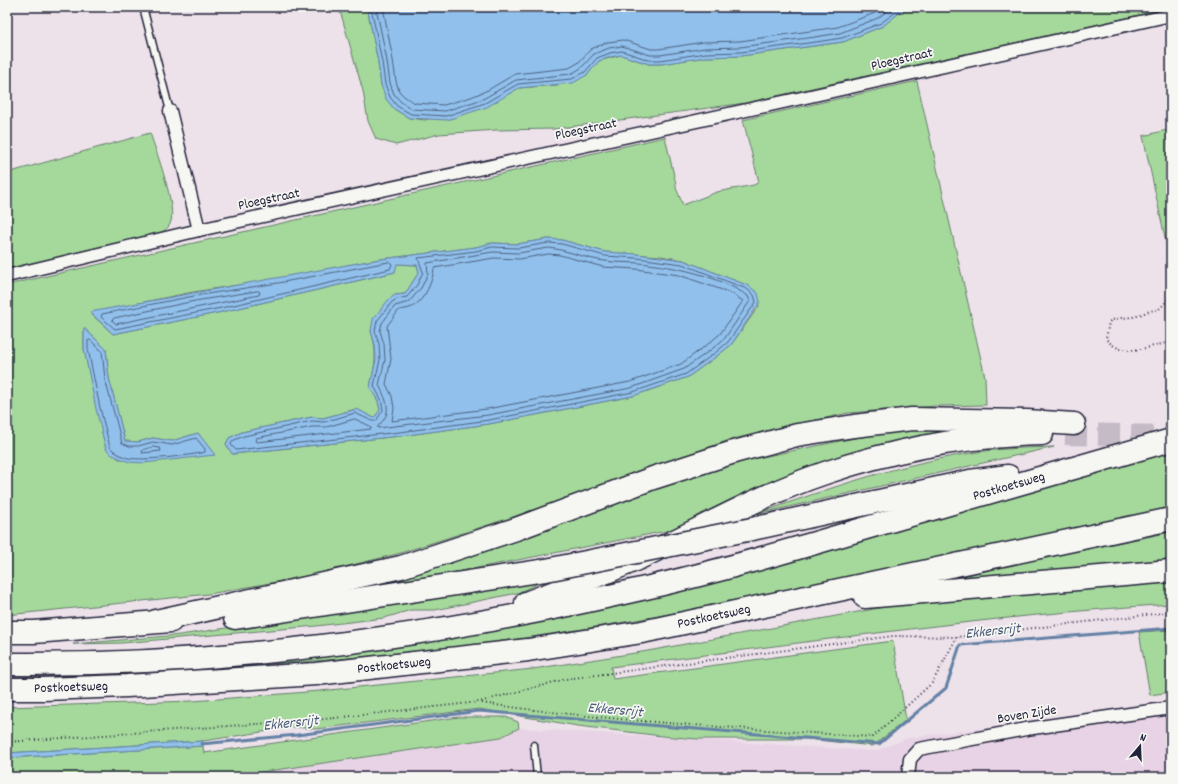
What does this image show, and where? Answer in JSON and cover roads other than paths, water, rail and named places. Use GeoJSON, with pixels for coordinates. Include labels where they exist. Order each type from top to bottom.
{"type":"FeatureCollection","features":[{"type":"Feature","properties":{"kind":"highway","name":"Postkoetsweg"},"geometry":{"type":"LineString","coordinates":[[156,621],[400,567],[516,530],[653,478],[734,452],[797,435],[912,419],[1027,421],[1069,429],[976,438],[914,448],[824,473],[721,518],[635,560],[474,623]]}},
{"type":"Feature","properties":{"kind":"highway","name":"Postkoetsweg"},"geometry":{"type":"LineString","coordinates":[[7,664],[124,662],[215,657],[312,647],[474,623],[527,613],[671,582],[759,559],[1171,440]]}},
{"type":"Feature","properties":{"kind":"highway","name":"Postkoetsweg"},"geometry":{"type":"LineString","coordinates":[[7,632],[34,632],[156,621],[226,619],[546,570],[752,529],[970,481],[1078,466]]}},
{"type":"Feature","properties":{"kind":"highway","name":"Postkoetsweg"},"geometry":{"type":"LineString","coordinates":[[7,689],[218,682],[407,665],[528,650],[642,632],[1171,519]]}},
{"type":"Feature","properties":{"kind":"highway","name":"Postkoetsweg"},"geometry":{"type":"LineString","coordinates":[[776,604],[1171,571]]}},
{"type":"Feature","properties":{"kind":"street","name":"Ploegstraat"},"geometry":{"type":"LineString","coordinates":[[7,276],[199,230],[797,99],[1171,15]]}},
{"type":"Feature","properties":{"kind":"street"},"geometry":{"type":"LineString","coordinates":[[170,111],[199,230]]}},
{"type":"Feature","properties":{"kind":"street","name":"Boven Zijde"},"geometry":{"type":"LineString","coordinates":[[908,777],[910,759],[919,749],[1026,729],[1171,708]]}},
{"type":"Feature","properties":{"kind":"lane"},"geometry":{"type":"LineString","coordinates":[[143,7],[170,111]]}},
{"type":"Feature","properties":{"kind":"lane"},"geometry":{"type":"LineString","coordinates":[[534,745],[537,777]]}},
{"type":"Feature","properties":{"kind":"water"},"geometry":{"type":"Polygon","coordinates":[[[367,7],[912,7],[899,13],[883,26],[843,42],[741,56],[706,57],[661,64],[649,64],[621,55],[611,57],[599,61],[587,75],[573,83],[519,88],[487,107],[447,120],[409,118],[394,109],[386,99],[381,85],[367,7]]]}},
{"type":"Feature","properties":{"kind":"water"},"geometry":{"type":"Polygon","coordinates":[[[548,239],[562,240],[605,252],[637,254],[683,260],[749,286],[758,293],[760,302],[731,345],[717,356],[688,377],[633,396],[489,424],[400,436],[232,454],[226,444],[229,438],[242,432],[312,417],[323,418],[357,409],[374,418],[380,410],[378,401],[370,387],[376,359],[375,345],[371,331],[373,319],[389,299],[395,295],[405,294],[419,272],[417,265],[397,264],[395,272],[222,312],[113,334],[90,312],[374,260],[476,247],[492,243],[517,244],[548,239]]]}},
{"type":"Feature","properties":{"kind":"water"},"geometry":{"type":"Polygon","coordinates":[[[84,328],[106,349],[109,378],[125,441],[138,442],[153,438],[172,441],[198,433],[215,455],[144,463],[129,462],[112,455],[106,449],[96,409],[84,349],[84,328]]]}},
{"type":"Feature","properties":{"kind":"water"},"geometry":{"type":"Polygon","coordinates":[[[203,741],[203,746],[7,758],[7,753],[203,741]]]}},
{"type":"Feature","properties":{"kind":"waterway","name":"Ekkersrijt"},"geometry":{"type":"LineString","coordinates":[[201,744],[297,735],[479,711],[879,744],[946,688],[960,645],[1171,628]]}},
{"type":"Feature","properties":{"kind":"tunnel"},"geometry":{"type":"LineString","coordinates":[[1065,434],[1171,436]]}}]}
